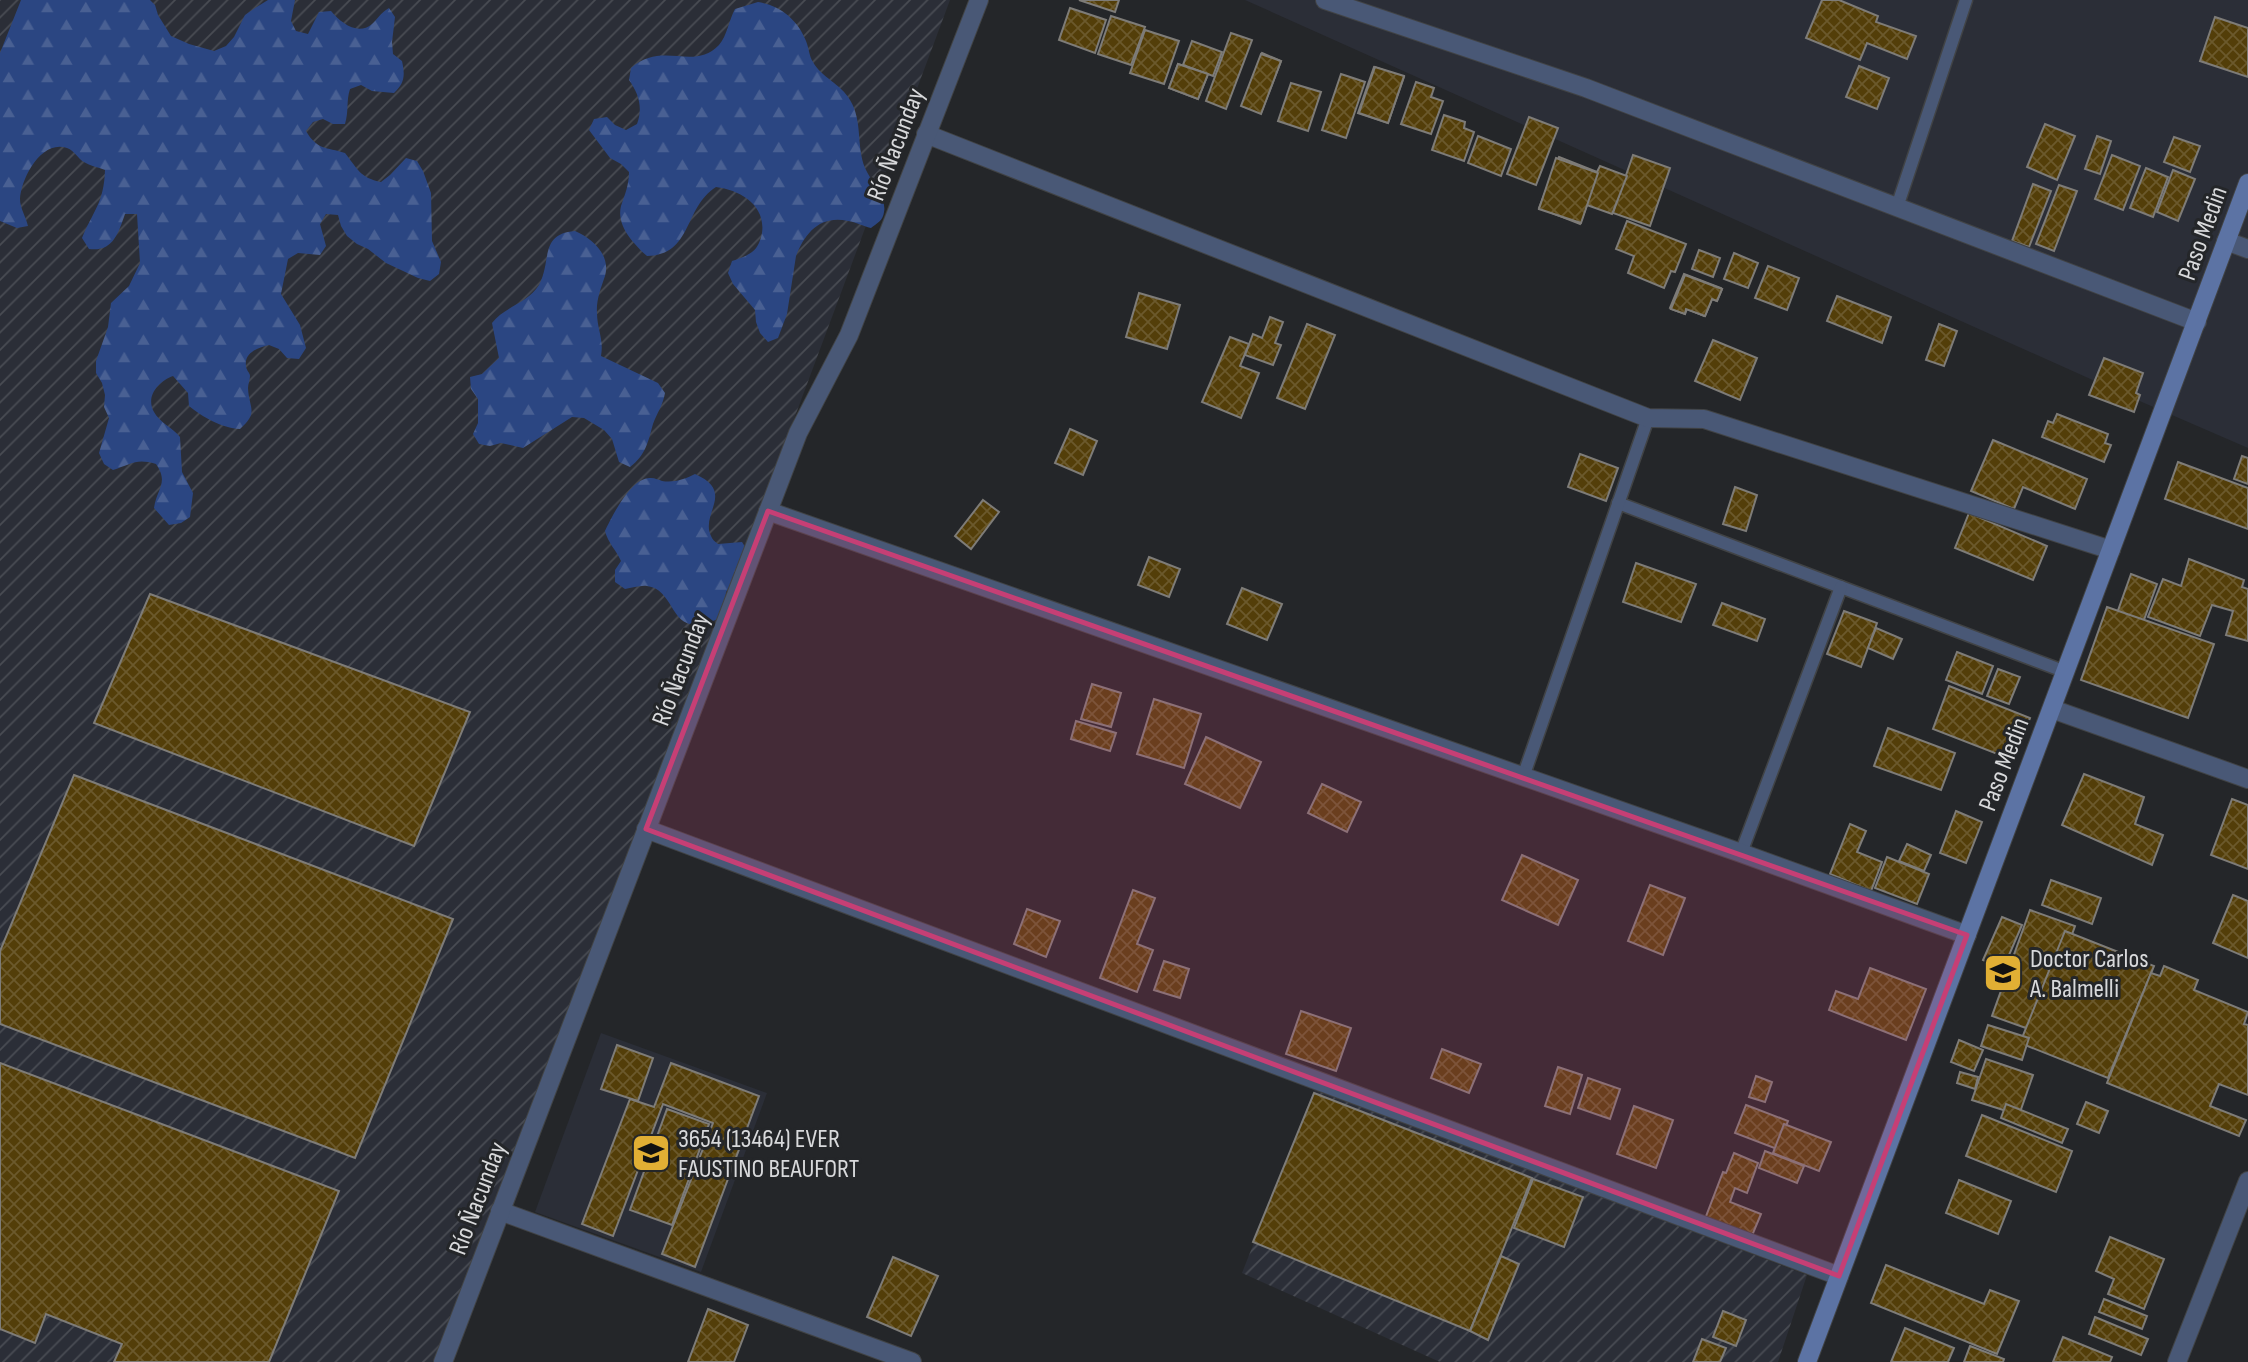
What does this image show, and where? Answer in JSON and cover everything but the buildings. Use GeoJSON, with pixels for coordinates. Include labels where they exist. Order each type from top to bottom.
{"type":"FeatureCollection","features":[{"type":"Feature","properties":{"kind":"street","name":"Río Ñacunday"},"geometry":{"type":"LineString","coordinates":[[443,1362],[798,433],[849,335],[979,0]]}},
{"type":"Feature","properties":{"kind":"street"},"geometry":{"type":"LineString","coordinates":[[1325,0],[1586,88],[2197,322]]}},
{"type":"Feature","properties":{"kind":"street"},"geometry":{"type":"LineString","coordinates":[[926,134],[1648,418],[1704,419],[2111,550]]}},
{"type":"Feature","properties":{"kind":"street","name":"Paso Medin"},"geometry":{"type":"LineString","coordinates":[[1807,1362],[2248,183]]}},
{"type":"Feature","properties":{"kind":"street"},"geometry":{"type":"LineString","coordinates":[[2226,241],[2248,249]]}},
{"type":"Feature","properties":{"kind":"street"},"geometry":{"type":"LineString","coordinates":[[768,511],[1967,935]]}},
{"type":"Feature","properties":{"kind":"street"},"geometry":{"type":"LineString","coordinates":[[2052,709],[2248,779]]}},
{"type":"Feature","properties":{"kind":"street"},"geometry":{"type":"LineString","coordinates":[[646,829],[1839,1276]]}},
{"type":"Feature","properties":{"kind":"street"},"geometry":{"type":"LineString","coordinates":[[2177,1362],[2248,1181]]}},
{"type":"Feature","properties":{"kind":"street"},"geometry":{"type":"LineString","coordinates":[[500,1211],[912,1362]]}},
{"type":"Feature","properties":{"kind":"lane"},"geometry":{"type":"LineString","coordinates":[[1897,207],[1966,0]]}},
{"type":"Feature","properties":{"kind":"lane"},"geometry":{"type":"LineString","coordinates":[[1523,777],[1648,418]]}},
{"type":"Feature","properties":{"kind":"lane"},"geometry":{"type":"LineString","coordinates":[[1618,503],[2066,672]]}},
{"type":"Feature","properties":{"kind":"lane"},"geometry":{"type":"LineString","coordinates":[[1741,853],[1841,587]]}},
{"type":"Feature","properties":{"kind":"highlighted area"},"geometry":{"type":"Polygon","coordinates":[[[768,511],[1967,935],[1839,1276],[646,829],[768,511]]]}},
{"type":"Feature","properties":{"kind":"shaded area"},"geometry":{"type":"Polygon","coordinates":[[[0,0],[950,0],[443,1362],[0,1362],[0,0]]]}},
{"type":"Feature","properties":{"kind":"shaded area"},"geometry":{"type":"Polygon","coordinates":[[[1245,0],[2248,0],[2248,448],[2135,399],[1245,0]]]}},
{"type":"Feature","properties":{"kind":"shaded area","name":"3654 (13464) EVER FAUSTINO BEAUFORT"},"geometry":{"type":"Polygon","coordinates":[[[601,1033],[767,1093],[701,1272],[535,1212],[601,1033]]]}},
{"type":"Feature","properties":{"kind":"shaded area"},"geometry":{"type":"Polygon","coordinates":[[[1315,1088],[1807,1275],[1778,1362],[1440,1362],[1242,1273],[1315,1088]]]}},
{"type":"Feature","properties":{"kind":"green space"},"geometry":{"type":"Polygon","coordinates":[[[21,0],[150,0],[171,36],[214,51],[226,46],[234,37],[245,15],[268,0],[295,0],[291,21],[296,31],[308,34],[319,12],[331,11],[350,27],[361,29],[372,24],[389,8],[395,17],[393,54],[402,61],[404,70],[398,89],[394,93],[372,91],[361,85],[350,89],[345,124],[333,124],[323,119],[313,122],[306,131],[318,145],[345,153],[360,172],[381,182],[406,158],[417,161],[431,193],[432,241],[441,262],[439,274],[430,281],[386,263],[347,236],[338,215],[326,214],[320,224],[326,246],[320,255],[298,253],[288,259],[281,294],[300,325],[306,348],[299,359],[287,358],[279,349],[269,345],[249,354],[246,366],[250,376],[248,388],[252,410],[246,423],[240,429],[233,428],[200,414],[189,406],[188,393],[173,376],[158,385],[152,395],[156,416],[180,437],[182,472],[193,493],[190,517],[181,523],[169,525],[154,508],[162,481],[156,464],[139,462],[113,470],[104,464],[99,453],[109,418],[104,407],[102,383],[96,373],[96,361],[108,327],[111,303],[129,286],[140,263],[137,214],[125,214],[117,235],[109,245],[89,249],[82,238],[100,199],[105,170],[84,162],[70,149],[58,147],[41,155],[24,181],[20,202],[28,226],[17,228],[0,221],[0,53],[21,0]]]}},
{"type":"Feature","properties":{"kind":"green space"},"geometry":{"type":"Polygon","coordinates":[[[758,2],[774,6],[793,20],[803,33],[817,67],[842,89],[850,100],[857,116],[862,160],[884,206],[882,218],[871,228],[838,220],[822,223],[809,233],[796,256],[787,314],[778,338],[768,342],[760,333],[755,310],[733,284],[728,273],[732,261],[750,253],[759,243],[762,223],[756,207],[742,195],[716,187],[705,196],[673,248],[662,254],[647,256],[632,240],[621,221],[621,206],[629,172],[610,158],[589,130],[594,119],[607,117],[626,130],[637,124],[640,107],[638,96],[629,80],[631,68],[655,56],[688,57],[709,53],[722,41],[735,9],[758,2]]]}},
{"type":"Feature","properties":{"kind":"green space"},"geometry":{"type":"Polygon","coordinates":[[[575,231],[599,248],[605,261],[605,276],[597,308],[601,356],[658,383],[665,393],[646,448],[630,467],[619,462],[612,439],[604,430],[584,418],[572,417],[523,448],[501,443],[490,446],[479,444],[473,434],[478,423],[478,399],[471,389],[470,377],[482,374],[499,358],[492,323],[539,285],[548,250],[556,237],[575,231]]]}},
{"type":"Feature","properties":{"kind":"green space"},"geometry":{"type":"Polygon","coordinates":[[[695,474],[707,481],[715,495],[709,527],[712,538],[718,544],[742,542],[749,553],[726,592],[724,616],[692,625],[676,614],[657,590],[645,586],[625,589],[615,582],[615,570],[621,561],[605,531],[624,498],[637,483],[651,478],[675,481],[695,474]]]}},
{"type":"Feature","properties":{"kind":"place","name":"Doctor Carlos A. Balmelli"},"geometry":{"type":"Point","coordinates":[2003,973]}},
{"type":"Feature","properties":{"kind":"place","name":"3654 (13464) EVER FAUSTINO BEAUFORT"},"geometry":{"type":"Point","coordinates":[651,1153]}}]}
